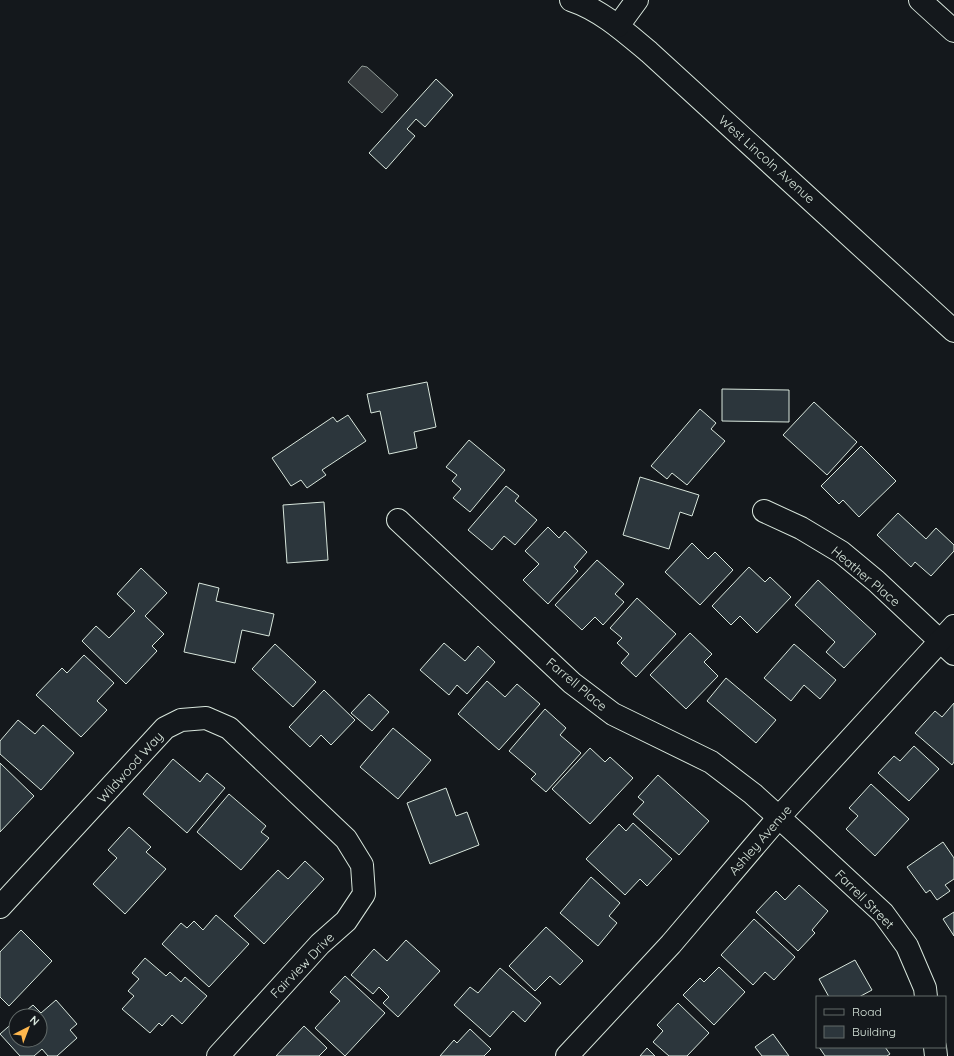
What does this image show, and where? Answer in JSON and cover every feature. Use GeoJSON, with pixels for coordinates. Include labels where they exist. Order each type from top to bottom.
{"type":"FeatureCollection","features":[{"type":"Feature","properties":{"kind":"street","name":"West Lincoln Avenue"},"geometry":{"type":"LineString","coordinates":[[571,0],[599,13],[618,26],[649,52],[954,331]]}},
{"type":"Feature","properties":{"kind":"street"},"geometry":{"type":"LineString","coordinates":[[618,26],[637,0]]}},
{"type":"Feature","properties":{"kind":"street"},"geometry":{"type":"LineString","coordinates":[[920,0],[954,31]]}},
{"type":"Feature","properties":{"kind":"street","name":"Heather Place"},"geometry":{"type":"LineString","coordinates":[[764,511],[801,528],[841,552],[949,640]]}},
{"type":"Feature","properties":{"kind":"street","name":"Farrell Place"},"geometry":{"type":"LineString","coordinates":[[398,520],[572,683],[613,714],[711,762],[753,794],[779,817]]}},
{"type":"Feature","properties":{"kind":"street","name":"Ashley Avenue"},"geometry":{"type":"LineString","coordinates":[[567,1056],[670,944],[779,817],[949,640]]}},
{"type":"Feature","properties":{"kind":"street","name":"Wildwood Way"},"geometry":{"type":"LineString","coordinates":[[0,907],[161,732],[165,728],[181,720],[206,718],[229,728],[346,839],[362,865]]}},
{"type":"Feature","properties":{"kind":"street","name":"Farrell Street"},"geometry":{"type":"LineString","coordinates":[[779,817],[883,913],[907,946],[926,996]]}},
{"type":"Feature","properties":{"kind":"street","name":"Fairview Drive"},"geometry":{"type":"LineString","coordinates":[[218,1056],[320,944],[346,921],[364,894],[362,865]]}},
{"type":"Feature","properties":{"kind":"shaded area"},"geometry":{"type":"Polygon","coordinates":[[[362,66],[367,67],[398,95],[382,113],[348,82],[362,66]]]}},
{"type":"Feature","properties":{"kind":"building"},"geometry":{"type":"Polygon","coordinates":[[[436,79],[453,95],[425,127],[416,119],[407,129],[415,136],[386,169],[369,153],[436,79]]]}},
{"type":"Feature","properties":{"kind":"building"},"geometry":{"type":"Polygon","coordinates":[[[427,382],[436,427],[414,432],[417,448],[389,454],[380,411],[371,413],[367,394],[427,382]]]}},
{"type":"Feature","properties":{"kind":"building"},"geometry":{"type":"Polygon","coordinates":[[[722,389],[789,390],[789,422],[722,421],[722,389]]]}},
{"type":"Feature","properties":{"kind":"building"},"geometry":{"type":"Polygon","coordinates":[[[814,402],[857,442],[827,475],[783,435],[814,402]]]}},
{"type":"Feature","properties":{"kind":"building"},"geometry":{"type":"Polygon","coordinates":[[[700,409],[716,423],[711,429],[725,441],[687,485],[672,473],[667,479],[651,466],[700,409]]]}},
{"type":"Feature","properties":{"kind":"building"},"geometry":{"type":"Polygon","coordinates":[[[348,415],[366,441],[322,470],[326,475],[307,488],[301,480],[291,486],[272,458],[333,417],[337,422],[348,415]]]}},
{"type":"Feature","properties":{"kind":"building"},"geometry":{"type":"Polygon","coordinates":[[[469,440],[505,470],[470,512],[453,498],[461,489],[452,481],[457,475],[446,467],[469,440]]]}},
{"type":"Feature","properties":{"kind":"building"},"geometry":{"type":"Polygon","coordinates":[[[861,446],[896,481],[859,517],[843,500],[839,504],[821,486],[861,446]]]}},
{"type":"Feature","properties":{"kind":"building"},"geometry":{"type":"Polygon","coordinates":[[[640,477],[699,495],[692,516],[680,512],[669,549],[623,535],[640,477]]]}},
{"type":"Feature","properties":{"kind":"building"},"geometry":{"type":"Polygon","coordinates":[[[506,486],[519,496],[515,501],[537,520],[515,545],[504,536],[492,550],[468,530],[506,486]]]}},
{"type":"Feature","properties":{"kind":"building"},"geometry":{"type":"Polygon","coordinates":[[[324,502],[328,560],[287,563],[283,505],[324,502]]]}},
{"type":"Feature","properties":{"kind":"building"},"geometry":{"type":"Polygon","coordinates":[[[898,513],[926,539],[936,528],[954,545],[954,551],[931,576],[915,562],[911,567],[877,535],[898,513]]]}},
{"type":"Feature","properties":{"kind":"building"},"geometry":{"type":"Polygon","coordinates":[[[548,527],[559,538],[565,531],[587,552],[574,567],[578,571],[548,604],[523,580],[539,564],[525,551],[548,527]]]}},
{"type":"Feature","properties":{"kind":"building"},"geometry":{"type":"Polygon","coordinates":[[[692,543],[708,559],[715,552],[733,570],[700,605],[665,572],[692,543]]]}},
{"type":"Feature","properties":{"kind":"building"},"geometry":{"type":"Polygon","coordinates":[[[597,560],[624,584],[615,594],[624,602],[603,625],[595,617],[582,630],[555,605],[597,560]]]}},
{"type":"Feature","properties":{"kind":"building"},"geometry":{"type":"Polygon","coordinates":[[[749,567],[765,582],[770,577],[791,597],[757,633],[740,616],[731,625],[712,606],[749,567]]]}},
{"type":"Feature","properties":{"kind":"building"},"geometry":{"type":"Polygon","coordinates":[[[141,568],[167,593],[145,616],[164,634],[152,646],[157,651],[126,684],[82,641],[96,626],[109,638],[135,611],[117,594],[141,568]]]}},
{"type":"Feature","properties":{"kind":"building"},"geometry":{"type":"Polygon","coordinates":[[[818,580],[876,634],[844,668],[826,652],[835,642],[795,605],[818,580]]]}},
{"type":"Feature","properties":{"kind":"building"},"geometry":{"type":"Polygon","coordinates":[[[199,583],[219,588],[216,601],[274,614],[269,636],[242,630],[235,663],[184,652],[199,583]]]}},
{"type":"Feature","properties":{"kind":"building"},"geometry":{"type":"Polygon","coordinates":[[[637,598],[676,634],[636,677],[621,663],[629,654],[617,643],[622,638],[610,628],[637,598]]]}},
{"type":"Feature","properties":{"kind":"building"},"geometry":{"type":"Polygon","coordinates":[[[690,633],[712,654],[704,662],[718,676],[686,709],[650,675],[690,633]]]}},
{"type":"Feature","properties":{"kind":"building"},"geometry":{"type":"Polygon","coordinates":[[[444,643],[465,661],[478,646],[495,662],[467,694],[457,685],[449,695],[420,670],[444,643]]]}},
{"type":"Feature","properties":{"kind":"building"},"geometry":{"type":"Polygon","coordinates":[[[275,644],[316,682],[293,707],[252,669],[275,644]]]}},
{"type":"Feature","properties":{"kind":"building"},"geometry":{"type":"Polygon","coordinates":[[[794,644],[836,680],[820,699],[804,685],[791,701],[764,678],[794,644]]]}},
{"type":"Feature","properties":{"kind":"building"},"geometry":{"type":"Polygon","coordinates":[[[84,655],[114,683],[97,701],[107,710],[81,737],[36,695],[62,668],[67,673],[84,655]]]}},
{"type":"Feature","properties":{"kind":"building"},"geometry":{"type":"Polygon","coordinates":[[[726,678],[776,720],[756,743],[707,701],[726,678]]]}},
{"type":"Feature","properties":{"kind":"building"},"geometry":{"type":"Polygon","coordinates":[[[487,681],[505,697],[517,684],[540,704],[499,750],[458,714],[487,681]]]}},
{"type":"Feature","properties":{"kind":"building"},"geometry":{"type":"Polygon","coordinates":[[[324,690],[355,720],[331,745],[321,735],[310,747],[289,727],[324,690]]]}},
{"type":"Feature","properties":{"kind":"building"},"geometry":{"type":"Polygon","coordinates":[[[369,694],[389,712],[372,731],[351,713],[369,694]]]}},
{"type":"Feature","properties":{"kind":"building"},"geometry":{"type":"Polygon","coordinates":[[[954,703],[954,762],[952,765],[915,733],[935,711],[942,717],[954,703]]]}},
{"type":"Feature","properties":{"kind":"building"},"geometry":{"type":"Polygon","coordinates":[[[545,709],[566,728],[560,735],[581,753],[546,792],[531,779],[536,774],[509,751],[545,709]]]}},
{"type":"Feature","properties":{"kind":"building"},"geometry":{"type":"Polygon","coordinates":[[[18,720],[35,734],[43,725],[74,753],[41,790],[0,754],[0,741],[18,720]]]}},
{"type":"Feature","properties":{"kind":"building"},"geometry":{"type":"Polygon","coordinates":[[[393,728],[431,760],[398,799],[360,767],[393,728]]]}},
{"type":"Feature","properties":{"kind":"building"},"geometry":{"type":"Polygon","coordinates":[[[914,746],[939,769],[909,801],[878,773],[894,756],[900,761],[914,746]]]}},
{"type":"Feature","properties":{"kind":"building"},"geometry":{"type":"Polygon","coordinates":[[[590,748],[605,762],[610,757],[633,778],[590,824],[552,789],[590,748]]]}},
{"type":"Feature","properties":{"kind":"building"},"geometry":{"type":"Polygon","coordinates":[[[173,759],[200,782],[207,773],[225,788],[187,833],[143,794],[173,759]]]}},
{"type":"Feature","properties":{"kind":"building"},"geometry":{"type":"Polygon","coordinates":[[[0,763],[34,796],[0,832],[0,763]]]}},
{"type":"Feature","properties":{"kind":"building"},"geometry":{"type":"Polygon","coordinates":[[[658,775],[709,821],[679,855],[633,814],[644,802],[638,797],[658,775]]]}},
{"type":"Feature","properties":{"kind":"building"},"geometry":{"type":"Polygon","coordinates":[[[871,784],[909,819],[875,856],[846,829],[858,816],[849,808],[871,784]]]}},
{"type":"Feature","properties":{"kind":"building"},"geometry":{"type":"Polygon","coordinates":[[[446,788],[456,816],[467,812],[479,845],[430,864],[407,803],[446,788]]]}},
{"type":"Feature","properties":{"kind":"building"},"geometry":{"type":"Polygon","coordinates":[[[229,794],[266,826],[261,832],[269,838],[241,870],[197,832],[229,794]]]}},
{"type":"Feature","properties":{"kind":"building"},"geometry":{"type":"Polygon","coordinates":[[[633,823],[672,859],[647,886],[640,879],[625,895],[586,859],[619,824],[626,831],[633,823]]]}},
{"type":"Feature","properties":{"kind":"building"},"geometry":{"type":"Polygon","coordinates":[[[129,827],[151,847],[146,852],[166,869],[125,914],[93,884],[117,858],[108,850],[129,827]]]}},
{"type":"Feature","properties":{"kind":"building"},"geometry":{"type":"Polygon","coordinates":[[[943,842],[954,858],[954,879],[945,885],[950,891],[937,900],[930,890],[926,893],[907,867],[943,842]]]}},
{"type":"Feature","properties":{"kind":"building"},"geometry":{"type":"Polygon","coordinates":[[[305,861],[324,879],[264,944],[234,916],[278,870],[288,879],[305,861]]]}},
{"type":"Feature","properties":{"kind":"building"},"geometry":{"type":"Polygon","coordinates":[[[591,877],[620,903],[609,916],[617,923],[598,946],[560,913],[591,877]]]}},
{"type":"Feature","properties":{"kind":"building"},"geometry":{"type":"Polygon","coordinates":[[[799,885],[828,911],[812,930],[815,933],[798,951],[756,912],[776,891],[785,900],[799,885]]]}},
{"type":"Feature","properties":{"kind":"building"},"geometry":{"type":"Polygon","coordinates":[[[954,912],[954,936],[943,919],[954,912]]]}},
{"type":"Feature","properties":{"kind":"building"},"geometry":{"type":"Polygon","coordinates":[[[216,915],[249,944],[209,987],[162,944],[181,923],[187,928],[194,921],[203,930],[216,915]]]}},
{"type":"Feature","properties":{"kind":"building"},"geometry":{"type":"Polygon","coordinates":[[[754,919],[795,957],[774,980],[765,972],[753,985],[721,955],[754,919]]]}},
{"type":"Feature","properties":{"kind":"building"},"geometry":{"type":"Polygon","coordinates":[[[546,927],[583,961],[560,985],[550,976],[535,991],[509,966],[546,927]]]}},
{"type":"Feature","properties":{"kind":"building"},"geometry":{"type":"Polygon","coordinates":[[[21,930],[52,961],[9,1006],[0,997],[0,952],[21,930]]]}},
{"type":"Feature","properties":{"kind":"building"},"geometry":{"type":"Polygon","coordinates":[[[406,940],[440,971],[398,1017],[383,1003],[389,997],[379,987],[373,994],[351,975],[374,949],[387,961],[406,940]]]}},
{"type":"Feature","properties":{"kind":"building"},"geometry":{"type":"Polygon","coordinates":[[[145,958],[166,976],[170,972],[181,982],[185,977],[207,996],[182,1024],[172,1015],[162,1026],[159,1023],[150,1033],[122,1009],[134,996],[128,991],[139,979],[132,973],[145,958]]]}},
{"type":"Feature","properties":{"kind":"building"},"geometry":{"type":"Polygon","coordinates":[[[855,960],[872,990],[861,996],[828,996],[819,979],[855,960]]]}},
{"type":"Feature","properties":{"kind":"building"},"geometry":{"type":"Polygon","coordinates":[[[719,967],[745,992],[714,1025],[683,995],[700,978],[704,982],[719,967]]]}},
{"type":"Feature","properties":{"kind":"building"},"geometry":{"type":"Polygon","coordinates":[[[500,968],[541,1003],[525,1022],[513,1011],[490,1037],[454,1005],[470,987],[478,993],[500,968]]]}},
{"type":"Feature","properties":{"kind":"building"},"geometry":{"type":"Polygon","coordinates":[[[345,976],[385,1013],[345,1056],[315,1028],[340,1001],[330,992],[345,976]]]}},
{"type":"Feature","properties":{"kind":"building"},"geometry":{"type":"Polygon","coordinates":[[[56,1000],[77,1024],[70,1030],[77,1038],[57,1056],[48,1056],[42,1049],[34,1056],[20,1056],[13,1048],[48,1048],[48,1008],[47,1008],[56,1000]]]}},
{"type":"Feature","properties":{"kind":"building"},"geometry":{"type":"Polygon","coordinates":[[[678,1003],[709,1033],[687,1056],[669,1056],[653,1042],[663,1031],[657,1025],[678,1003]]]}},
{"type":"Feature","properties":{"kind":"building"},"geometry":{"type":"Polygon","coordinates":[[[304,1026],[327,1048],[319,1056],[276,1056],[304,1026]]]}},
{"type":"Feature","properties":{"kind":"building"},"geometry":{"type":"Polygon","coordinates":[[[8,1027],[8,1043],[0,1034],[8,1027]]]}},
{"type":"Feature","properties":{"kind":"building"},"geometry":{"type":"Polygon","coordinates":[[[470,1029],[491,1049],[484,1056],[440,1056],[454,1040],[457,1043],[470,1029]]]}},
{"type":"Feature","properties":{"kind":"building"},"geometry":{"type":"Polygon","coordinates":[[[773,1034],[789,1056],[762,1056],[755,1047],[773,1034]]]}},
{"type":"Feature","properties":{"kind":"building"},"geometry":{"type":"Polygon","coordinates":[[[647,1048],[655,1056],[640,1056],[647,1048]]]}},
{"type":"Feature","properties":{"kind":"building"},"geometry":{"type":"Polygon","coordinates":[[[820,1048],[886,1048],[890,1054],[887,1056],[825,1056],[820,1048]]]}}]}
